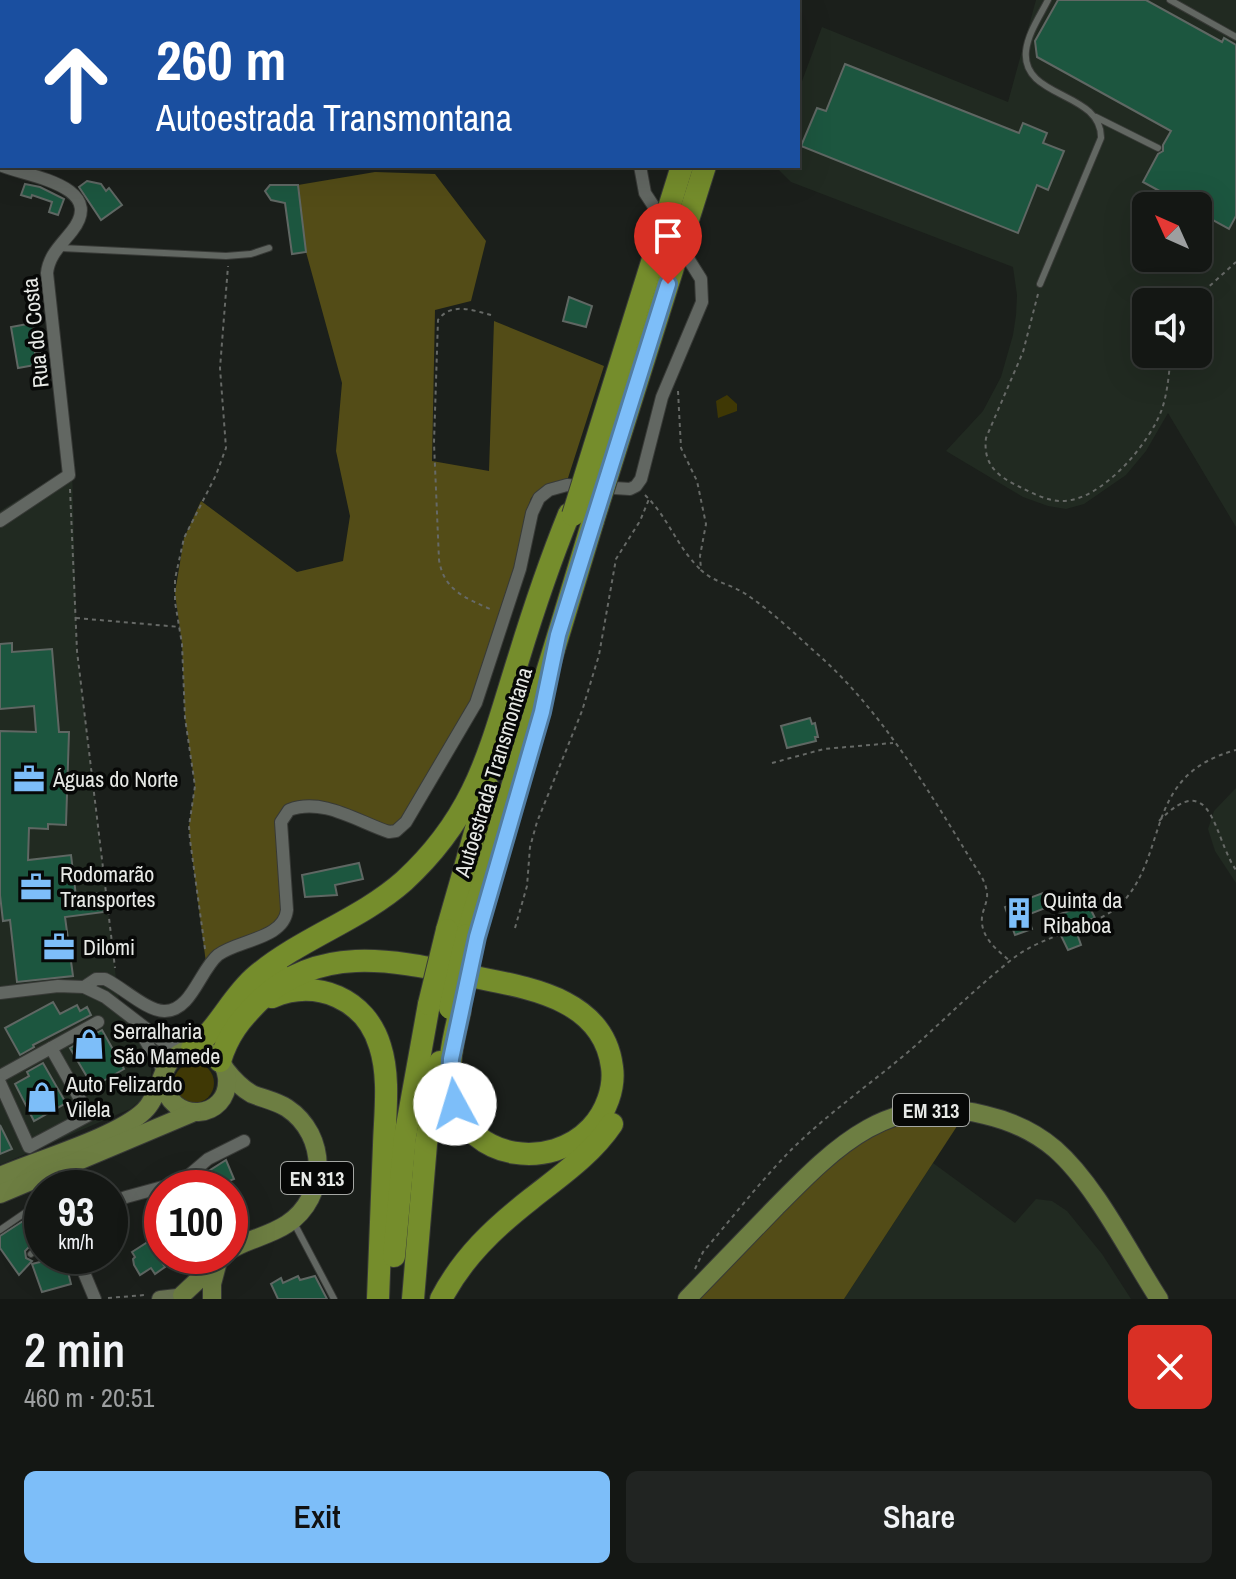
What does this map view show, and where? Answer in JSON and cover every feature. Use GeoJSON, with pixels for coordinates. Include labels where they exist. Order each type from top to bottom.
{"type":"FeatureCollection","features":[{"type":"Feature","properties":{"kind":"highway","name":"Autoestrada Transmontana"},"geometry":{"type":"LineString","coordinates":[[390,1299],[405,1137],[446,1008],[464,934],[558,635],[587,470],[681,168]]}},
{"type":"Feature","properties":{"kind":"highway","name":"Autoestrada Transmontana"},"geometry":{"type":"LineString","coordinates":[[464,934],[467,854],[579,517],[704,168]]}},
{"type":"Feature","properties":{"kind":"highway"},"geometry":{"type":"LineString","coordinates":[[223,1065],[230,1035],[262,971],[396,887],[433,852],[456,823],[474,792],[487,758],[542,585],[579,517]]}},
{"type":"Feature","properties":{"kind":"highway"},"geometry":{"type":"LineString","coordinates":[[246,1002],[294,976],[327,964],[359,960],[419,965],[545,993],[579,1010],[599,1031],[609,1050],[613,1076],[610,1095],[602,1114],[591,1129],[566,1147],[533,1155],[500,1149],[476,1135],[457,1109],[450,1082],[446,1008],[464,934]]}},
{"type":"Feature","properties":{"kind":"highway"},"geometry":{"type":"LineString","coordinates":[[188,1050],[281,968],[312,956],[350,949],[390,950],[555,984],[590,1003],[614,1029],[623,1047],[627,1068],[626,1091],[613,1122],[585,1155],[482,1241],[454,1275],[441,1299]]}},
{"type":"Feature","properties":{"kind":"highway"},"geometry":{"type":"LineString","coordinates":[[246,1002],[315,989],[349,1002],[374,1030],[382,1051],[385,1081],[378,1299]]}},
{"type":"Feature","properties":{"kind":"highway","name":"Autoestrada Transmontana"},"geometry":{"type":"LineString","coordinates":[[413,1299],[426,1144],[446,1008]]}},
{"type":"Feature","properties":{"kind":"main road","name":"EN 313"},"geometry":{"type":"LineString","coordinates":[[188,1050],[213,1054],[252,1094],[273,1100],[291,1111],[308,1129],[317,1148],[318,1169],[314,1191],[307,1203],[293,1220],[248,1243]]}},
{"type":"Feature","properties":{"kind":"main road"},"geometry":{"type":"LineString","coordinates":[[0,1176],[133,1119],[156,1097],[172,1058],[188,1050]]}},
{"type":"Feature","properties":{"kind":"main road"},"geometry":{"type":"LineString","coordinates":[[215,1106],[226,1089],[223,1065]]}},
{"type":"Feature","properties":{"kind":"main road"},"geometry":{"type":"LineString","coordinates":[[163,1076],[168,1099],[192,1113]]}},
{"type":"Feature","properties":{"kind":"main road"},"geometry":{"type":"LineString","coordinates":[[0,1194],[112,1149],[157,1125],[235,1097],[252,1094]]}},
{"type":"Feature","properties":{"kind":"main road","name":"EM 313"},"geometry":{"type":"LineString","coordinates":[[692,1294],[843,1142],[910,1112],[953,1109],[1020,1126],[1055,1149],[1085,1184],[1159,1299]]}},
{"type":"Feature","properties":{"kind":"main road","name":"EN 313"},"geometry":{"type":"LineString","coordinates":[[169,1297],[200,1274]]}},
{"type":"Feature","properties":{"kind":"main road"},"geometry":{"type":"LineString","coordinates":[[212,1299],[212,1284],[216,1274]]}},
{"type":"Feature","properties":{"kind":"main road"},"geometry":{"type":"LineString","coordinates":[[169,1297],[195,1294],[205,1299]]}},
{"type":"Feature","properties":{"kind":"street","name":"Rua do Costa"},"geometry":{"type":"LineString","coordinates":[[9,168],[64,186],[75,196],[80,212],[78,222],[50,259],[47,273],[69,475]]}},
{"type":"Feature","properties":{"kind":"street"},"geometry":{"type":"LineString","coordinates":[[84,987],[100,978],[156,1009],[172,1010],[182,1004],[205,970],[226,951],[275,930],[284,922],[287,905],[281,822],[286,812],[299,807],[327,809],[389,832],[396,831],[406,822],[473,709],[523,558],[533,510],[542,495],[567,485],[627,489],[636,486],[641,479],[651,435],[671,376],[702,302],[702,286],[695,267],[649,199],[643,187],[640,168]]}},
{"type":"Feature","properties":{"kind":"street"},"geometry":{"type":"LineString","coordinates":[[0,521],[69,475]]}},
{"type":"Feature","properties":{"kind":"street"},"geometry":{"type":"LineString","coordinates":[[0,993],[58,986],[84,987],[105,997],[161,1040],[188,1050]]}},
{"type":"Feature","properties":{"kind":"street"},"geometry":{"type":"LineString","coordinates":[[129,1016],[149,1043],[163,1076]]}},
{"type":"Feature","properties":{"kind":"street"},"geometry":{"type":"LineString","coordinates":[[0,1076],[98,1022]]}},
{"type":"Feature","properties":{"kind":"street"},"geometry":{"type":"LineString","coordinates":[[0,1083],[29,1147],[89,1115],[51,1048]]}},
{"type":"Feature","properties":{"kind":"street"},"geometry":{"type":"LineString","coordinates":[[128,1196],[181,1182],[208,1159],[244,1141]]}},
{"type":"Feature","properties":{"kind":"street"},"geometry":{"type":"LineString","coordinates":[[85,1274],[95,1299]]}},
{"type":"Feature","properties":{"kind":"lane"},"geometry":{"type":"LineString","coordinates":[[1048,0],[1026,47],[1030,73],[1096,117],[1158,148]]}},
{"type":"Feature","properties":{"kind":"lane"},"geometry":{"type":"LineString","coordinates":[[1170,0],[1236,37]]}},
{"type":"Feature","properties":{"kind":"lane"},"geometry":{"type":"LineString","coordinates":[[1040,284],[1101,138],[1101,127],[1096,117]]}},
{"type":"Feature","properties":{"kind":"lane"},"geometry":{"type":"LineString","coordinates":[[57,248],[229,256],[269,248]]}},
{"type":"Feature","properties":{"kind":"lane"},"geometry":{"type":"LineString","coordinates":[[0,1230],[24,1213]]}},
{"type":"Feature","properties":{"kind":"lane"},"geometry":{"type":"LineString","coordinates":[[293,1220],[334,1299]]}},
{"type":"Feature","properties":{"kind":"path"},"geometry":{"type":"LineString","coordinates":[[205,970],[205,949],[190,840],[195,786],[185,718],[175,593],[181,550],[192,517],[216,475],[226,448],[220,368],[229,256]]}},
{"type":"Feature","properties":{"kind":"path"},"geometry":{"type":"LineString","coordinates":[[1207,288],[1236,262]]}},
{"type":"Feature","properties":{"kind":"path"},"geometry":{"type":"LineString","coordinates":[[1040,284],[1023,352],[986,438],[984,452],[988,464],[1008,481],[1049,500],[1065,501],[1081,497],[1120,471],[1147,437],[1162,408],[1169,368]]}},
{"type":"Feature","properties":{"kind":"path"},"geometry":{"type":"LineString","coordinates":[[491,315],[457,309],[445,312],[438,320],[434,443],[441,569],[449,586],[504,615]]}},
{"type":"Feature","properties":{"kind":"path"},"geometry":{"type":"LineString","coordinates":[[671,376],[679,401],[681,448],[697,481],[705,513],[701,570]]}},
{"type":"Feature","properties":{"kind":"path"},"geometry":{"type":"LineString","coordinates":[[69,475],[75,618],[117,985]]}},
{"type":"Feature","properties":{"kind":"path"},"geometry":{"type":"LineString","coordinates":[[636,486],[665,516],[686,555],[701,570],[710,578],[747,595],[819,655],[852,688],[924,782],[979,872],[987,893],[982,919],[985,934],[1010,961]]}},
{"type":"Feature","properties":{"kind":"path"},"geometry":{"type":"LineString","coordinates":[[515,928],[527,886],[530,847],[537,822],[582,711],[595,669],[616,559],[640,521],[649,499]]}},
{"type":"Feature","properties":{"kind":"path"},"geometry":{"type":"LineString","coordinates":[[75,618],[180,627]]}},
{"type":"Feature","properties":{"kind":"path"},"geometry":{"type":"LineString","coordinates":[[772,763],[824,749],[893,743]]}},
{"type":"Feature","properties":{"kind":"path"},"geometry":{"type":"LineString","coordinates":[[692,1294],[699,1258],[795,1146],[915,1046],[1010,961],[1040,941],[1116,909],[1133,887],[1167,801],[1187,779],[1214,758],[1236,750]]}},
{"type":"Feature","properties":{"kind":"path"},"geometry":{"type":"LineString","coordinates":[[1158,822],[1173,808],[1187,801],[1193,800],[1206,806],[1215,820],[1222,847],[1236,870]]}},
{"type":"Feature","properties":{"kind":"path"},"geometry":{"type":"LineString","coordinates":[[95,1299],[169,1297]]}},
{"type":"Feature","properties":{"kind":"shaded area"},"geometry":{"type":"Polygon","coordinates":[[[1036,0],[1236,0],[1236,527],[1168,413],[1146,451],[1126,475],[1084,504],[1066,509],[1023,497],[946,451],[983,411],[1001,377],[1016,315],[1013,267],[791,182],[777,168],[800,168],[800,87],[822,27],[1008,102],[1036,0]]]}},
{"type":"Feature","properties":{"kind":"shaded area"},"geometry":{"type":"Polygon","coordinates":[[[375,172],[435,174],[486,241],[471,301],[435,310],[432,461],[489,471],[494,321],[604,366],[568,478],[544,486],[531,498],[524,519],[520,551],[479,686],[465,718],[401,821],[393,827],[348,811],[312,803],[284,809],[276,820],[283,908],[279,921],[235,940],[206,963],[190,840],[195,786],[185,718],[182,644],[175,593],[184,538],[201,501],[297,572],[343,561],[350,516],[336,451],[342,383],[306,252],[298,185],[375,172]]]}},
{"type":"Feature","properties":{"kind":"shaded area"},"geometry":{"type":"Polygon","coordinates":[[[727,395],[737,404],[737,411],[718,418],[716,401],[727,395]]]}},
{"type":"Feature","properties":{"kind":"shaded area"},"geometry":{"type":"Polygon","coordinates":[[[72,466],[77,651],[121,1017],[133,1028],[151,1061],[151,1076],[141,1100],[130,1109],[0,1165],[0,511],[72,466]]]}},
{"type":"Feature","properties":{"kind":"shaded area"},"geometry":{"type":"Polygon","coordinates":[[[1236,788],[1236,883],[1215,851],[1208,829],[1214,811],[1236,788]]]}},
{"type":"Feature","properties":{"kind":"shaded area"},"geometry":{"type":"Polygon","coordinates":[[[194,1063],[208,1069],[214,1083],[208,1097],[194,1103],[180,1097],[174,1083],[180,1069],[194,1063]]]}},
{"type":"Feature","properties":{"kind":"shaded area"},"geometry":{"type":"Polygon","coordinates":[[[963,1117],[844,1299],[695,1299],[832,1160],[889,1126],[928,1118],[963,1117]]]}},
{"type":"Feature","properties":{"kind":"shaded area"},"geometry":{"type":"Polygon","coordinates":[[[933,1163],[1015,1223],[1036,1199],[1052,1201],[1067,1211],[1102,1254],[1131,1299],[844,1299],[933,1163]]]}},
{"type":"Feature","properties":{"kind":"building"},"geometry":{"type":"Polygon","coordinates":[[[1058,0],[1146,0],[1222,42],[1224,38],[1236,45],[1236,216],[1229,229],[1212,220],[1212,192],[1161,192],[1143,182],[1158,154],[1163,151],[1171,131],[1037,57],[1035,41],[1058,0]]]}},
{"type":"Feature","properties":{"kind":"building"},"geometry":{"type":"Polygon","coordinates":[[[845,64],[1019,133],[1023,123],[1047,133],[1043,143],[1064,151],[1048,190],[1037,185],[1018,233],[801,146],[817,108],[826,111],[845,64]]]}},
{"type":"Feature","properties":{"kind":"building"},"geometry":{"type":"Polygon","coordinates":[[[87,181],[101,184],[106,191],[109,188],[122,205],[101,220],[79,187],[87,181]]]}},
{"type":"Feature","properties":{"kind":"building"},"geometry":{"type":"Polygon","coordinates":[[[25,184],[40,187],[64,199],[58,215],[49,212],[52,202],[32,195],[31,198],[21,195],[25,184]]]}},
{"type":"Feature","properties":{"kind":"building"},"geometry":{"type":"Polygon","coordinates":[[[270,185],[298,185],[306,252],[292,254],[285,203],[271,200],[265,191],[270,185]]]}},
{"type":"Feature","properties":{"kind":"building"},"geometry":{"type":"Polygon","coordinates":[[[569,297],[592,306],[586,327],[563,321],[569,297]]]}},
{"type":"Feature","properties":{"kind":"building"},"geometry":{"type":"Polygon","coordinates":[[[33,323],[35,353],[44,352],[46,363],[18,368],[11,327],[33,323]]]}},
{"type":"Feature","properties":{"kind":"building"},"geometry":{"type":"Polygon","coordinates":[[[12,643],[12,652],[52,649],[59,732],[69,732],[66,825],[48,824],[48,829],[29,828],[28,860],[71,855],[76,896],[101,893],[104,912],[65,917],[73,976],[17,982],[10,920],[3,921],[0,895],[0,731],[36,732],[34,706],[0,709],[0,644],[12,643]]]}},
{"type":"Feature","properties":{"kind":"building"},"geometry":{"type":"Polygon","coordinates":[[[810,718],[812,724],[815,723],[816,741],[787,748],[781,726],[810,718]]]}},
{"type":"Feature","properties":{"kind":"building"},"geometry":{"type":"Polygon","coordinates":[[[359,863],[363,879],[335,885],[337,895],[305,897],[302,875],[359,863]]]}},
{"type":"Feature","properties":{"kind":"building","name":"Quinta da Ribaboa"},"geometry":{"type":"Polygon","coordinates":[[[1043,893],[1048,907],[1027,915],[1032,929],[1015,935],[1005,907],[1043,893]]]}},
{"type":"Feature","properties":{"kind":"building"},"geometry":{"type":"Polygon","coordinates":[[[1088,904],[1095,918],[1074,925],[1081,945],[1068,950],[1052,917],[1088,904]]]}},
{"type":"Feature","properties":{"kind":"building"},"geometry":{"type":"Polygon","coordinates":[[[53,1002],[60,1014],[77,1005],[80,1011],[87,1007],[91,1015],[20,1055],[5,1028],[53,1002]]]}},
{"type":"Feature","properties":{"kind":"building"},"geometry":{"type":"Polygon","coordinates":[[[102,1030],[124,1069],[93,1087],[70,1048],[102,1030]]]}},
{"type":"Feature","properties":{"kind":"building"},"geometry":{"type":"Polygon","coordinates":[[[43,1063],[66,1103],[34,1121],[15,1084],[43,1063]]]}},
{"type":"Feature","properties":{"kind":"building"},"geometry":{"type":"Polygon","coordinates":[[[0,1125],[12,1149],[0,1154],[0,1125]]]}},
{"type":"Feature","properties":{"kind":"building"},"geometry":{"type":"Polygon","coordinates":[[[226,1160],[230,1170],[210,1170],[226,1160]]]}},
{"type":"Feature","properties":{"kind":"building"},"geometry":{"type":"Polygon","coordinates":[[[24,1220],[24,1270],[19,1275],[0,1248],[0,1236],[24,1220]]]}},
{"type":"Feature","properties":{"kind":"building"},"geometry":{"type":"Polygon","coordinates":[[[144,1244],[144,1272],[140,1275],[134,1265],[132,1252],[144,1244]]]}},
{"type":"Feature","properties":{"kind":"building"},"geometry":{"type":"Polygon","coordinates":[[[36,1274],[68,1274],[71,1284],[42,1292],[36,1274]]]}},
{"type":"Feature","properties":{"kind":"building"},"geometry":{"type":"Polygon","coordinates":[[[298,1276],[300,1280],[315,1276],[327,1299],[278,1299],[271,1284],[281,1278],[283,1283],[298,1276]]]}},
{"type":"Feature","properties":{"kind":"place","name":"Águas do Norte"},"geometry":{"type":"Point","coordinates":[29,779]}},
{"type":"Feature","properties":{"kind":"place","name":"Rodomarão Transportes"},"geometry":{"type":"Point","coordinates":[36,887]}},
{"type":"Feature","properties":{"kind":"place","name":"Quinta da Ribaboa"},"geometry":{"type":"Point","coordinates":[1019,913]}},
{"type":"Feature","properties":{"kind":"place","name":"Dilomi"},"geometry":{"type":"Point","coordinates":[59,947]}},
{"type":"Feature","properties":{"kind":"place","name":"Serralharia São Mamede"},"geometry":{"type":"Point","coordinates":[89,1044]}},
{"type":"Feature","properties":{"kind":"place","name":"Auto Felizardo Vilela"},"geometry":{"type":"Point","coordinates":[42,1097]}},
{"type":"Feature","properties":{"kind":"route"},"geometry":{"type":"LineString","coordinates":[[455,1104],[450,1082],[451,1059],[477,937],[542,712],[558,635],[668,284]]}}]}
